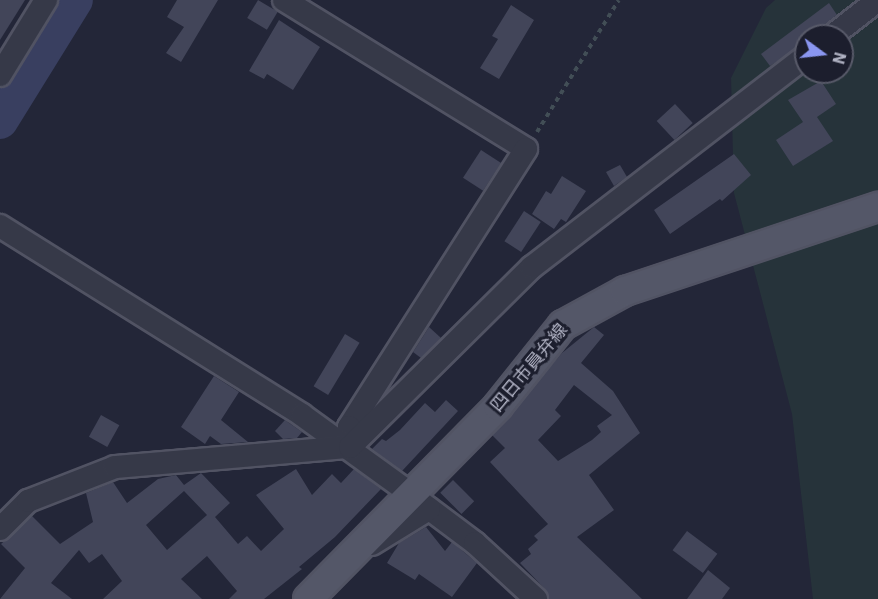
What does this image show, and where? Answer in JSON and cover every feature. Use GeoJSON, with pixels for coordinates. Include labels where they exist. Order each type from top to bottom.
{"type":"FeatureCollection","features":[{"type":"Feature","properties":{"kind":"main road","name":"四日市員弁線"},"geometry":{"type":"LineString","coordinates":[[308,599],[353,556],[498,406],[529,363],[571,319],[625,291],[878,207]]}},
{"type":"Feature","properties":{"kind":"street"},"geometry":{"type":"LineString","coordinates":[[0,75],[46,0]]}},
{"type":"Feature","properties":{"kind":"street"},"geometry":{"type":"LineString","coordinates":[[285,0],[526,149],[349,427],[350,447]]}},
{"type":"Feature","properties":{"kind":"street"},"geometry":{"type":"LineString","coordinates":[[847,24],[878,0]]}},
{"type":"Feature","properties":{"kind":"street"},"geometry":{"type":"LineString","coordinates":[[0,529],[28,501],[115,467],[350,447],[532,267],[794,65]]}},
{"type":"Feature","properties":{"kind":"street"},"geometry":{"type":"LineString","coordinates":[[0,226],[350,447],[403,488]]}},
{"type":"Feature","properties":{"kind":"street"},"geometry":{"type":"LineString","coordinates":[[353,556],[426,506],[476,543],[536,599]]}},
{"type":"Feature","properties":{"kind":"path"},"geometry":{"type":"LineString","coordinates":[[526,149],[619,0]]}},
{"type":"Feature","properties":{"kind":"shaded area"},"geometry":{"type":"Polygon","coordinates":[[[775,0],[878,0],[878,599],[813,599],[792,414],[734,193],[731,78],[766,8],[775,0]]]}},
{"type":"Feature","properties":{"kind":"building"},"geometry":{"type":"Polygon","coordinates":[[[0,0],[25,0],[0,40],[0,0]]]}},
{"type":"Feature","properties":{"kind":"building"},"geometry":{"type":"Polygon","coordinates":[[[177,0],[218,0],[181,62],[166,53],[184,27],[167,17],[177,0]]]}},
{"type":"Feature","properties":{"kind":"building"},"geometry":{"type":"Polygon","coordinates":[[[258,0],[278,12],[267,30],[247,18],[258,0]]]}},
{"type":"Feature","properties":{"kind":"building"},"geometry":{"type":"Polygon","coordinates":[[[829,3],[837,15],[826,24],[801,24],[829,3]]]}},
{"type":"Feature","properties":{"kind":"building"},"geometry":{"type":"Polygon","coordinates":[[[511,5],[534,20],[499,79],[480,68],[498,39],[492,36],[511,5]]]}},
{"type":"Feature","properties":{"kind":"building"},"geometry":{"type":"Polygon","coordinates":[[[279,20],[320,47],[293,90],[267,74],[264,79],[249,71],[279,20]]]}},
{"type":"Feature","properties":{"kind":"building"},"geometry":{"type":"Polygon","coordinates":[[[794,29],[794,51],[770,66],[761,54],[794,29]]]}},
{"type":"Feature","properties":{"kind":"building"},"geometry":{"type":"Polygon","coordinates":[[[816,84],[823,84],[836,104],[817,117],[833,141],[793,166],[776,140],[803,122],[788,100],[816,84]]]}},
{"type":"Feature","properties":{"kind":"building"},"geometry":{"type":"Polygon","coordinates":[[[675,104],[693,123],[674,140],[657,121],[675,104]]]}},
{"type":"Feature","properties":{"kind":"building"},"geometry":{"type":"Polygon","coordinates":[[[481,150],[501,163],[483,191],[463,178],[481,150]]]}},
{"type":"Feature","properties":{"kind":"building"},"geometry":{"type":"Polygon","coordinates":[[[734,154],[751,175],[722,201],[720,199],[670,234],[654,210],[734,154]]]}},
{"type":"Feature","properties":{"kind":"building"},"geometry":{"type":"Polygon","coordinates":[[[620,165],[627,177],[614,186],[606,172],[620,165]]]}},
{"type":"Feature","properties":{"kind":"building"},"geometry":{"type":"Polygon","coordinates":[[[562,176],[586,191],[566,222],[561,219],[554,229],[532,214],[546,191],[551,194],[562,176]]]}},
{"type":"Feature","properties":{"kind":"building"},"geometry":{"type":"Polygon","coordinates":[[[524,211],[541,222],[521,252],[504,241],[524,211]]]}},
{"type":"Feature","properties":{"kind":"building"},"geometry":{"type":"Polygon","coordinates":[[[429,327],[441,338],[421,358],[413,352],[429,327]]]}},
{"type":"Feature","properties":{"kind":"building"},"geometry":{"type":"Polygon","coordinates":[[[594,327],[604,335],[581,363],[613,391],[640,433],[589,475],[614,510],[577,537],[642,599],[549,599],[546,590],[520,563],[531,554],[528,549],[538,540],[534,536],[548,524],[490,462],[505,448],[492,435],[562,353],[594,327]],[[574,385],[555,410],[561,416],[538,440],[558,461],[592,440],[601,432],[597,426],[612,415],[574,385]]]}},
{"type":"Feature","properties":{"kind":"building"},"geometry":{"type":"Polygon","coordinates":[[[345,334],[360,343],[328,395],[314,386],[345,334]]]}},
{"type":"Feature","properties":{"kind":"building"},"geometry":{"type":"Polygon","coordinates":[[[214,376],[239,392],[221,420],[248,442],[221,444],[210,436],[205,444],[181,427],[214,376]]]}},
{"type":"Feature","properties":{"kind":"building"},"geometry":{"type":"Polygon","coordinates":[[[446,400],[458,411],[402,471],[372,449],[382,439],[386,441],[400,430],[425,403],[435,412],[446,400]]]}},
{"type":"Feature","properties":{"kind":"building"},"geometry":{"type":"Polygon","coordinates":[[[101,415],[119,425],[107,447],[89,437],[101,415]]]}},
{"type":"Feature","properties":{"kind":"building"},"geometry":{"type":"Polygon","coordinates":[[[285,420],[302,432],[297,438],[283,439],[275,431],[285,420]]]}},
{"type":"Feature","properties":{"kind":"building"},"geometry":{"type":"Polygon","coordinates":[[[296,469],[312,495],[332,474],[341,483],[354,469],[381,489],[335,537],[299,567],[302,569],[264,599],[229,599],[237,591],[207,556],[181,579],[202,599],[103,599],[122,581],[102,554],[89,563],[79,550],[51,583],[72,599],[0,599],[25,568],[1,544],[32,516],[60,544],[93,522],[86,493],[113,482],[127,503],[158,479],[176,475],[184,485],[201,473],[230,503],[215,517],[238,544],[247,536],[261,551],[284,529],[256,495],[296,469]],[[184,491],[146,525],[167,550],[207,515],[184,491]]]}},
{"type":"Feature","properties":{"kind":"building"},"geometry":{"type":"Polygon","coordinates":[[[453,480],[474,501],[461,514],[440,493],[453,480]]]}},
{"type":"Feature","properties":{"kind":"building"},"geometry":{"type":"Polygon","coordinates":[[[426,527],[445,551],[452,542],[477,563],[452,597],[419,574],[415,580],[387,563],[399,543],[426,527]]]}},
{"type":"Feature","properties":{"kind":"building"},"geometry":{"type":"Polygon","coordinates":[[[687,531],[717,554],[703,573],[673,550],[687,531]]]}},
{"type":"Feature","properties":{"kind":"building"},"geometry":{"type":"Polygon","coordinates":[[[708,570],[730,588],[722,599],[687,599],[708,570]]]}},
{"type":"Feature","properties":{"kind":"waterway"},"geometry":{"type":"LineString","coordinates":[[0,121],[75,0]]}}]}
